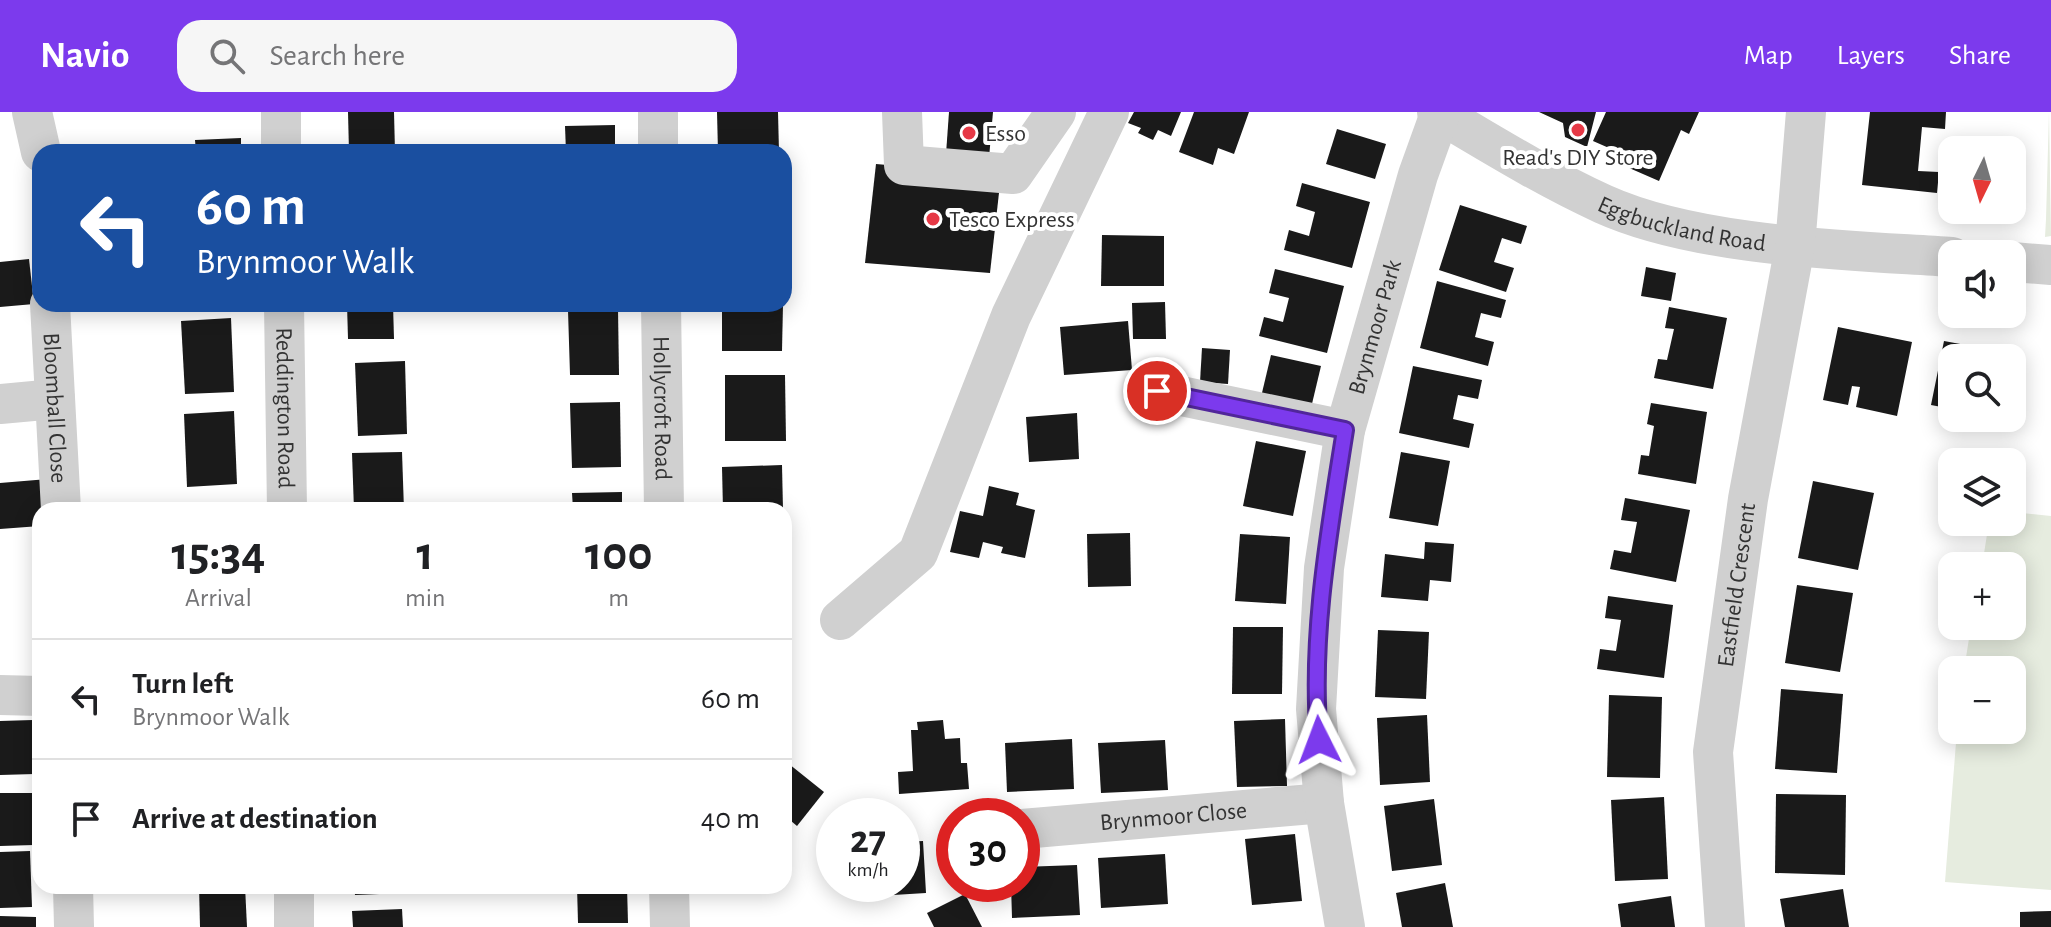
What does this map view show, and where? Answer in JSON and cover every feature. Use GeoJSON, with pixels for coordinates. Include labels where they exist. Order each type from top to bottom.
{"type":"FeatureCollection","features":[{"type":"Feature","properties":{"kind":"street"},"geometry":{"type":"LineString","coordinates":[[32,112],[39,144]]}},
{"type":"Feature","properties":{"kind":"street"},"geometry":{"type":"LineString","coordinates":[[281,112],[281,144]]}},
{"type":"Feature","properties":{"kind":"street"},"geometry":{"type":"LineString","coordinates":[[658,112],[658,144]]}},
{"type":"Feature","properties":{"kind":"street"},"geometry":{"type":"LineString","coordinates":[[902,112],[904,165],[1013,174],[1056,112]]}},
{"type":"Feature","properties":{"kind":"street"},"geometry":{"type":"LineString","coordinates":[[840,620],[918,553],[1011,316],[1109,112]]}},
{"type":"Feature","properties":{"kind":"street","name":"Eastfield Crescent"},"geometry":{"type":"LineString","coordinates":[[1725,927],[1713,752],[1748,499],[1795,246],[1806,112]]}},
{"type":"Feature","properties":{"kind":"street","name":"Eggbuckland Road"},"geometry":{"type":"LineString","coordinates":[[1439,113],[1605,205],[1689,230],[1795,246],[1938,256]]}},
{"type":"Feature","properties":{"kind":"street","name":"Brynmoor Park"},"geometry":{"type":"LineString","coordinates":[[1345,927],[1324,803],[1316,709],[1324,568],[1345,430],[1418,175],[1439,113]]}},
{"type":"Feature","properties":{"kind":"street"},"geometry":{"type":"LineString","coordinates":[[2026,263],[2051,265]]}},
{"type":"Feature","properties":{"kind":"street","name":"Bloomball Close"},"geometry":{"type":"LineString","coordinates":[[50,312],[61,502]]}},
{"type":"Feature","properties":{"kind":"street","name":"Reddington Road"},"geometry":{"type":"LineString","coordinates":[[284,312],[287,502]]}},
{"type":"Feature","properties":{"kind":"street","name":"Hollycroft Road"},"geometry":{"type":"LineString","coordinates":[[661,312],[664,502]]}},
{"type":"Feature","properties":{"kind":"street"},"geometry":{"type":"LineString","coordinates":[[1157,391],[1345,430]]}},
{"type":"Feature","properties":{"kind":"street"},"geometry":{"type":"LineString","coordinates":[[0,404],[55,399]]}},
{"type":"Feature","properties":{"kind":"street"},"geometry":{"type":"LineString","coordinates":[[0,695],[32,696]]}},
{"type":"Feature","properties":{"kind":"street","name":"Brynmoor Close"},"geometry":{"type":"LineString","coordinates":[[1040,827],[1324,803]]}},
{"type":"Feature","properties":{"kind":"street"},"geometry":{"type":"LineString","coordinates":[[73,894],[74,927]]}},
{"type":"Feature","properties":{"kind":"street"},"geometry":{"type":"LineString","coordinates":[[294,894],[294,927]]}},
{"type":"Feature","properties":{"kind":"street"},"geometry":{"type":"LineString","coordinates":[[669,894],[670,927]]}},
{"type":"Feature","properties":{"kind":"shaded area"},"geometry":{"type":"Polygon","coordinates":[[[2049,112],[2051,236],[2045,237],[2046,219],[2049,112]]]}},
{"type":"Feature","properties":{"kind":"shaded area"},"geometry":{"type":"Polygon","coordinates":[[[2026,513],[2051,516],[2051,890],[1945,882],[1956,744],[2026,744],[2026,656],[1966,656],[1969,640],[2026,640],[2026,552],[1984,552],[1987,536],[2026,536],[2026,513]]]}},
{"type":"Feature","properties":{"kind":"building"},"geometry":{"type":"Polygon","coordinates":[[[348,112],[394,112],[395,144],[349,144],[348,112]]]}},
{"type":"Feature","properties":{"kind":"building"},"geometry":{"type":"Polygon","coordinates":[[[717,112],[778,112],[779,144],[718,144],[717,112]]]}},
{"type":"Feature","properties":{"kind":"building","name":"Esso"},"geometry":{"type":"Polygon","coordinates":[[[949,112],[993,112],[989,158],[946,154],[949,112]]]}},
{"type":"Feature","properties":{"kind":"building"},"geometry":{"type":"Polygon","coordinates":[[[1134,112],[1181,112],[1171,136],[1158,130],[1153,140],[1138,133],[1141,128],[1128,123],[1134,112]]]}},
{"type":"Feature","properties":{"kind":"building"},"geometry":{"type":"Polygon","coordinates":[[[1194,112],[1249,112],[1234,154],[1218,148],[1213,165],[1179,152],[1194,112]]]}},
{"type":"Feature","properties":{"kind":"building","name":"Read's DIY Store"},"geometry":{"type":"Polygon","coordinates":[[[1539,112],[1596,112],[1587,147],[1565,137],[1563,123],[1539,112]]]}},
{"type":"Feature","properties":{"kind":"building"},"geometry":{"type":"Polygon","coordinates":[[[1606,112],[1699,112],[1689,134],[1681,130],[1659,181],[1620,164],[1625,155],[1593,141],[1606,112]]]}},
{"type":"Feature","properties":{"kind":"building"},"geometry":{"type":"Polygon","coordinates":[[[1870,112],[1946,112],[1945,129],[1922,127],[1918,171],[1938,172],[1937,193],[1862,185],[1870,112]]]}},
{"type":"Feature","properties":{"kind":"building"},"geometry":{"type":"Polygon","coordinates":[[[615,125],[615,144],[566,144],[565,126],[615,125]]]}},
{"type":"Feature","properties":{"kind":"building"},"geometry":{"type":"Polygon","coordinates":[[[1337,129],[1386,144],[1375,179],[1326,164],[1337,129]]]}},
{"type":"Feature","properties":{"kind":"building"},"geometry":{"type":"Polygon","coordinates":[[[241,138],[241,144],[195,144],[195,140],[241,138]]]}},
{"type":"Feature","properties":{"kind":"building","name":"Tesco Express"},"geometry":{"type":"Polygon","coordinates":[[[876,164],[1001,175],[990,273],[865,263],[876,164]]]}},
{"type":"Feature","properties":{"kind":"building"},"geometry":{"type":"Polygon","coordinates":[[[1302,183],[1370,202],[1352,268],[1284,250],[1289,230],[1309,236],[1315,212],[1296,206],[1302,183]]]}},
{"type":"Feature","properties":{"kind":"building"},"geometry":{"type":"Polygon","coordinates":[[[1460,205],[1527,226],[1521,244],[1502,238],[1494,262],[1514,268],[1506,292],[1439,270],[1460,205]]]}},
{"type":"Feature","properties":{"kind":"building"},"geometry":{"type":"Polygon","coordinates":[[[1102,235],[1164,236],[1164,286],[1101,286],[1102,235]]]}},
{"type":"Feature","properties":{"kind":"building"},"geometry":{"type":"Polygon","coordinates":[[[29,259],[32,304],[0,307],[0,262],[29,259]]]}},
{"type":"Feature","properties":{"kind":"building"},"geometry":{"type":"Polygon","coordinates":[[[1646,267],[1676,273],[1671,301],[1641,296],[1646,267]]]}},
{"type":"Feature","properties":{"kind":"building"},"geometry":{"type":"Polygon","coordinates":[[[1275,269],[1344,286],[1327,353],[1259,336],[1264,317],[1283,322],[1289,298],[1269,293],[1275,269]]]}},
{"type":"Feature","properties":{"kind":"building"},"geometry":{"type":"Polygon","coordinates":[[[1437,281],[1506,300],[1501,318],[1481,313],[1475,337],[1494,342],[1488,366],[1420,348],[1437,281]]]}},
{"type":"Feature","properties":{"kind":"building"},"geometry":{"type":"Polygon","coordinates":[[[1165,302],[1166,339],[1133,339],[1132,303],[1165,302]]]}},
{"type":"Feature","properties":{"kind":"building"},"geometry":{"type":"Polygon","coordinates":[[[1669,307],[1727,318],[1713,389],[1654,378],[1658,359],[1667,360],[1674,329],[1665,328],[1669,307]]]}},
{"type":"Feature","properties":{"kind":"building"},"geometry":{"type":"Polygon","coordinates":[[[347,312],[393,312],[394,339],[348,339],[347,312]]]}},
{"type":"Feature","properties":{"kind":"building"},"geometry":{"type":"Polygon","coordinates":[[[568,312],[618,312],[619,375],[570,375],[568,312]]]}},
{"type":"Feature","properties":{"kind":"building"},"geometry":{"type":"Polygon","coordinates":[[[722,312],[783,312],[782,351],[722,351],[722,312]]]}},
{"type":"Feature","properties":{"kind":"building"},"geometry":{"type":"Polygon","coordinates":[[[231,318],[234,392],[185,394],[181,321],[231,318]]]}},
{"type":"Feature","properties":{"kind":"building"},"geometry":{"type":"Polygon","coordinates":[[[1128,321],[1132,370],[1064,375],[1060,327],[1128,321]]]}},
{"type":"Feature","properties":{"kind":"building"},"geometry":{"type":"Polygon","coordinates":[[[1838,327],[1912,342],[1897,416],[1856,407],[1860,387],[1852,386],[1848,405],[1823,400],[1838,327]]]}},
{"type":"Feature","properties":{"kind":"building"},"geometry":{"type":"Polygon","coordinates":[[[1202,348],[1230,350],[1228,384],[1200,382],[1202,348]]]}},
{"type":"Feature","properties":{"kind":"building"},"geometry":{"type":"Polygon","coordinates":[[[1271,355],[1321,366],[1311,408],[1261,397],[1271,355]]]}},
{"type":"Feature","properties":{"kind":"building"},"geometry":{"type":"Polygon","coordinates":[[[405,361],[407,434],[358,436],[355,363],[405,361]]]}},
{"type":"Feature","properties":{"kind":"building"},"geometry":{"type":"Polygon","coordinates":[[[1413,366],[1482,380],[1478,399],[1458,395],[1453,419],[1474,424],[1469,448],[1399,433],[1413,366]]]}},
{"type":"Feature","properties":{"kind":"building"},"geometry":{"type":"Polygon","coordinates":[[[1938,371],[1938,406],[1931,405],[1938,371]]]}},
{"type":"Feature","properties":{"kind":"building"},"geometry":{"type":"Polygon","coordinates":[[[725,375],[785,375],[786,441],[725,441],[725,375]]]}},
{"type":"Feature","properties":{"kind":"building"},"geometry":{"type":"Polygon","coordinates":[[[620,402],[621,467],[572,468],[570,403],[620,402]]]}},
{"type":"Feature","properties":{"kind":"building"},"geometry":{"type":"Polygon","coordinates":[[[1651,403],[1707,412],[1696,484],[1638,474],[1641,455],[1649,456],[1654,426],[1647,424],[1651,403]]]}},
{"type":"Feature","properties":{"kind":"building"},"geometry":{"type":"Polygon","coordinates":[[[234,411],[237,484],[187,487],[184,414],[234,411]]]}},
{"type":"Feature","properties":{"kind":"building"},"geometry":{"type":"Polygon","coordinates":[[[1077,413],[1079,459],[1029,462],[1026,417],[1077,413]]]}},
{"type":"Feature","properties":{"kind":"building"},"geometry":{"type":"Polygon","coordinates":[[[1256,441],[1306,451],[1293,516],[1243,506],[1256,441]]]}},
{"type":"Feature","properties":{"kind":"building"},"geometry":{"type":"Polygon","coordinates":[[[402,452],[404,502],[354,502],[352,453],[402,452]]]}},
{"type":"Feature","properties":{"kind":"building"},"geometry":{"type":"Polygon","coordinates":[[[1401,452],[1450,461],[1438,526],[1389,518],[1401,452]]]}},
{"type":"Feature","properties":{"kind":"building"},"geometry":{"type":"Polygon","coordinates":[[[782,465],[783,502],[723,502],[722,467],[782,465]]]}},
{"type":"Feature","properties":{"kind":"building"},"geometry":{"type":"Polygon","coordinates":[[[48,479],[49,502],[32,502],[32,527],[0,529],[0,483],[48,479]]]}},
{"type":"Feature","properties":{"kind":"building"},"geometry":{"type":"Polygon","coordinates":[[[1813,481],[1874,493],[1858,570],[1798,558],[1813,481]]]}},
{"type":"Feature","properties":{"kind":"building"},"geometry":{"type":"Polygon","coordinates":[[[989,486],[1019,493],[1016,505],[1035,510],[1025,558],[1001,553],[1003,547],[983,542],[979,558],[950,552],[960,511],[983,516],[989,486]]]}},
{"type":"Feature","properties":{"kind":"building"},"geometry":{"type":"Polygon","coordinates":[[[622,492],[622,502],[573,502],[572,493],[622,492]]]}},
{"type":"Feature","properties":{"kind":"building"},"geometry":{"type":"Polygon","coordinates":[[[1625,498],[1690,510],[1676,582],[1610,569],[1614,550],[1631,553],[1637,522],[1621,520],[1625,498]]]}},
{"type":"Feature","properties":{"kind":"building"},"geometry":{"type":"Polygon","coordinates":[[[1130,533],[1131,586],[1088,587],[1087,534],[1130,533]]]}},
{"type":"Feature","properties":{"kind":"building"},"geometry":{"type":"Polygon","coordinates":[[[1240,534],[1290,537],[1286,604],[1235,601],[1240,534]]]}},
{"type":"Feature","properties":{"kind":"building"},"geometry":{"type":"Polygon","coordinates":[[[1425,542],[1454,544],[1451,582],[1430,580],[1428,601],[1381,597],[1385,554],[1424,559],[1425,542]]]}},
{"type":"Feature","properties":{"kind":"building"},"geometry":{"type":"Polygon","coordinates":[[[1797,585],[1853,593],[1840,672],[1785,663],[1797,585]]]}},
{"type":"Feature","properties":{"kind":"building"},"geometry":{"type":"Polygon","coordinates":[[[1608,596],[1673,605],[1664,678],[1597,669],[1600,649],[1616,651],[1621,620],[1605,618],[1608,596]]]}},
{"type":"Feature","properties":{"kind":"building"},"geometry":{"type":"Polygon","coordinates":[[[1233,627],[1283,627],[1282,694],[1232,694],[1233,627]]]}},
{"type":"Feature","properties":{"kind":"building"},"geometry":{"type":"Polygon","coordinates":[[[1378,630],[1429,632],[1426,699],[1375,697],[1378,630]]]}},
{"type":"Feature","properties":{"kind":"building"},"geometry":{"type":"Polygon","coordinates":[[[1781,689],[1843,694],[1837,773],[1775,769],[1781,689]]]}},
{"type":"Feature","properties":{"kind":"building"},"geometry":{"type":"Polygon","coordinates":[[[1609,695],[1662,697],[1660,778],[1607,777],[1609,695]]]}},
{"type":"Feature","properties":{"kind":"building"},"geometry":{"type":"Polygon","coordinates":[[[1427,715],[1430,782],[1380,785],[1377,718],[1427,715]]]}},
{"type":"Feature","properties":{"kind":"building"},"geometry":{"type":"Polygon","coordinates":[[[1285,719],[1287,786],[1237,787],[1234,721],[1285,719]]]}},
{"type":"Feature","properties":{"kind":"building"},"geometry":{"type":"Polygon","coordinates":[[[32,720],[32,774],[0,775],[0,721],[32,720]]]}},
{"type":"Feature","properties":{"kind":"building"},"geometry":{"type":"Polygon","coordinates":[[[943,720],[945,739],[960,738],[961,763],[967,763],[969,789],[899,794],[898,772],[913,771],[911,730],[918,730],[917,722],[943,720]]]}},
{"type":"Feature","properties":{"kind":"building"},"geometry":{"type":"Polygon","coordinates":[[[1072,739],[1074,789],[1007,792],[1005,743],[1072,739]]]}},
{"type":"Feature","properties":{"kind":"building"},"geometry":{"type":"Polygon","coordinates":[[[1165,740],[1168,790],[1101,793],[1098,743],[1165,740]]]}},
{"type":"Feature","properties":{"kind":"building"},"geometry":{"type":"Polygon","coordinates":[[[792,766],[824,792],[816,798],[797,826],[792,822],[792,766]]]}},
{"type":"Feature","properties":{"kind":"building"},"geometry":{"type":"Polygon","coordinates":[[[0,793],[32,793],[32,845],[0,846],[0,793]]]}},
{"type":"Feature","properties":{"kind":"building"},"geometry":{"type":"Polygon","coordinates":[[[1776,794],[1846,795],[1845,875],[1775,873],[1776,794]]]}},
{"type":"Feature","properties":{"kind":"building"},"geometry":{"type":"Polygon","coordinates":[[[1664,797],[1668,879],[1615,881],[1611,800],[1664,797]]]}},
{"type":"Feature","properties":{"kind":"building"},"geometry":{"type":"Polygon","coordinates":[[[1434,799],[1442,865],[1392,871],[1384,806],[1434,799]]]}},
{"type":"Feature","properties":{"kind":"building"},"geometry":{"type":"Polygon","coordinates":[[[1295,834],[1302,901],[1252,905],[1245,839],[1295,834]]]}},
{"type":"Feature","properties":{"kind":"building"},"geometry":{"type":"Polygon","coordinates":[[[920,841],[923,841],[926,893],[920,893],[920,841]]]}},
{"type":"Feature","properties":{"kind":"building"},"geometry":{"type":"Polygon","coordinates":[[[30,851],[32,907],[0,908],[0,852],[30,851]]]}},
{"type":"Feature","properties":{"kind":"building"},"geometry":{"type":"Polygon","coordinates":[[[1165,854],[1168,904],[1101,908],[1098,858],[1165,854]]]}},
{"type":"Feature","properties":{"kind":"building"},"geometry":{"type":"Polygon","coordinates":[[[1077,865],[1080,915],[1012,918],[1012,902],[1040,902],[1040,866],[1077,865]]]}},
{"type":"Feature","properties":{"kind":"building"},"geometry":{"type":"Polygon","coordinates":[[[1445,883],[1453,927],[1402,927],[1396,893],[1445,883]]]}},
{"type":"Feature","properties":{"kind":"building"},"geometry":{"type":"Polygon","coordinates":[[[1843,889],[1849,927],[1785,927],[1780,899],[1843,889]]]}},
{"type":"Feature","properties":{"kind":"building"},"geometry":{"type":"Polygon","coordinates":[[[199,894],[245,894],[247,927],[200,927],[199,894]]]}},
{"type":"Feature","properties":{"kind":"building"},"geometry":{"type":"Polygon","coordinates":[[[577,894],[627,894],[628,923],[578,923],[577,894]]]}},
{"type":"Feature","properties":{"kind":"building"},"geometry":{"type":"Polygon","coordinates":[[[1671,896],[1675,927],[1621,927],[1618,904],[1671,896]]]}},
{"type":"Feature","properties":{"kind":"building"},"geometry":{"type":"Polygon","coordinates":[[[949,902],[969,902],[982,927],[934,927],[927,913],[949,902]]]}},
{"type":"Feature","properties":{"kind":"building"},"geometry":{"type":"Polygon","coordinates":[[[402,909],[403,927],[353,927],[352,911],[402,909]]]}},
{"type":"Feature","properties":{"kind":"building"},"geometry":{"type":"Polygon","coordinates":[[[2051,911],[2051,927],[2020,927],[2020,912],[2051,911]]]}},
{"type":"Feature","properties":{"kind":"building"},"geometry":{"type":"Polygon","coordinates":[[[0,916],[36,917],[36,927],[0,927],[0,916]]]}},
{"type":"Feature","properties":{"kind":"place","name":"Read's DIY Store"},"geometry":{"type":"Point","coordinates":[1578,130]}},
{"type":"Feature","properties":{"kind":"place","name":"Esso"},"geometry":{"type":"Point","coordinates":[969,133]}},
{"type":"Feature","properties":{"kind":"place","name":"Tesco Express"},"geometry":{"type":"Point","coordinates":[933,219]}},
{"type":"Feature","properties":{"kind":"route"},"geometry":{"type":"LineString","coordinates":[[1157,391],[1345,430],[1324,568],[1316,709],[1319,740]]}}]}
